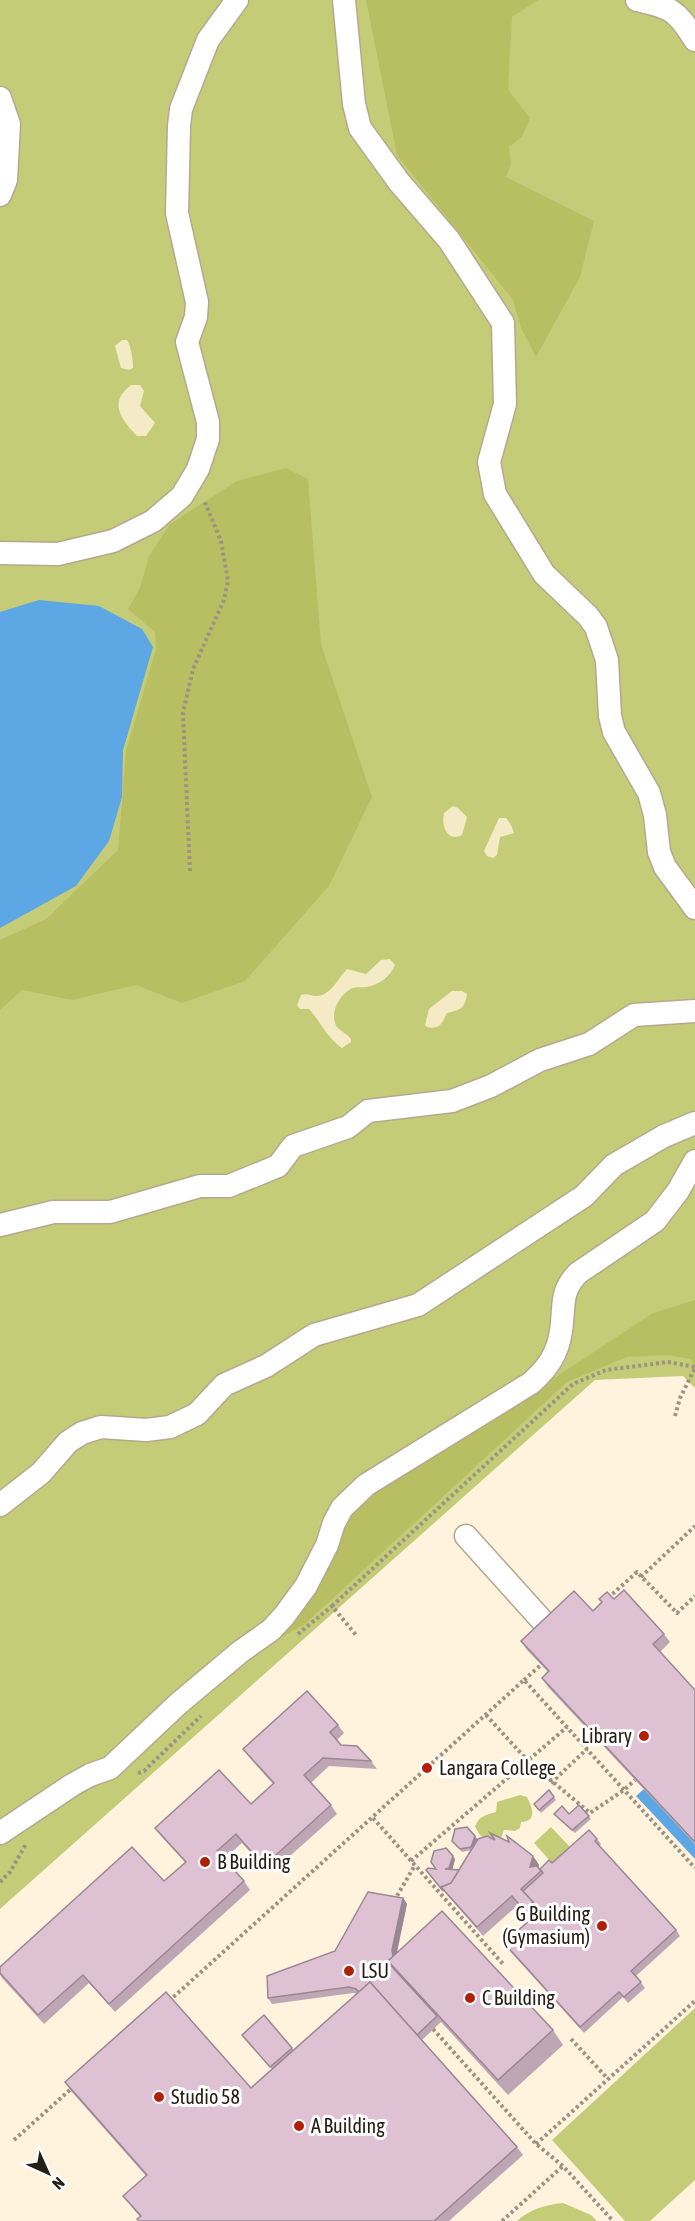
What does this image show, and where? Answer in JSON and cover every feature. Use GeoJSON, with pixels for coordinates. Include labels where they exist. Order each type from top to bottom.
{"type":"FeatureCollection","features":[{"type":"Feature","properties":{"kind":"lane"},"geometry":{"type":"LineString","coordinates":[[0,553],[58,555],[114,541],[141,528],[166,511],[182,496],[198,469],[208,440],[208,422],[187,342],[196,317],[197,303],[177,213],[179,126],[181,109],[208,40],[237,0]]}},
{"type":"Feature","properties":{"kind":"lane"},"geometry":{"type":"LineString","coordinates":[[344,0],[354,104],[360,128],[399,182],[449,240],[503,323],[505,404],[489,462],[495,494],[544,574],[588,616],[596,627],[607,660],[610,716],[614,732],[621,748],[649,793],[655,815],[659,852],[665,867],[695,908]]}},
{"type":"Feature","properties":{"kind":"lane"},"geometry":{"type":"LineString","coordinates":[[636,0],[668,7],[683,20],[695,40]]}},
{"type":"Feature","properties":{"kind":"lane"},"geometry":{"type":"LineString","coordinates":[[0,98],[9,124],[6,180],[0,195]]}},
{"type":"Feature","properties":{"kind":"lane"},"geometry":{"type":"LineString","coordinates":[[0,1225],[53,1212],[110,1212],[200,1186],[229,1186],[278,1166],[293,1146],[348,1128],[368,1111],[452,1101],[491,1086],[540,1059],[589,1044],[634,1015],[695,1011]]}},
{"type":"Feature","properties":{"kind":"lane"},"geometry":{"type":"LineString","coordinates":[[0,1505],[41,1473],[68,1442],[82,1433],[101,1427],[146,1430],[170,1427],[197,1414],[224,1385],[266,1366],[314,1335],[418,1305],[584,1196],[614,1165],[664,1136],[695,1123]]}},
{"type":"Feature","properties":{"kind":"lane"},"geometry":{"type":"LineString","coordinates":[[0,1833],[72,1785],[110,1768],[178,1704],[270,1630],[284,1616],[306,1586],[327,1545],[334,1523],[342,1508],[354,1495],[366,1485],[531,1383],[543,1372],[558,1345],[562,1330],[564,1296],[571,1281],[578,1273],[655,1221],[678,1191],[695,1161]]}},
{"type":"Feature","properties":{"kind":"lane"},"geometry":{"type":"LineString","coordinates":[[466,1536],[548,1627]]}},
{"type":"Feature","properties":{"kind":"path"},"geometry":{"type":"LineString","coordinates":[[190,871],[183,713],[193,669],[224,600],[228,581],[221,541],[202,494],[198,469]]}},
{"type":"Feature","properties":{"kind":"path"},"geometry":{"type":"LineString","coordinates":[[332,1606],[573,1384],[606,1370],[668,1362],[695,1367],[680,1398],[675,1416]]}},
{"type":"Feature","properties":{"kind":"path"},"geometry":{"type":"LineString","coordinates":[[641,1577],[695,1526]]}},
{"type":"Feature","properties":{"kind":"path"},"geometry":{"type":"LineString","coordinates":[[601,1604],[637,1572],[677,1613],[695,1596]]}},
{"type":"Feature","properties":{"kind":"path"},"geometry":{"type":"LineString","coordinates":[[163,2007],[541,1665]]}},
{"type":"Feature","properties":{"kind":"path"},"geometry":{"type":"LineString","coordinates":[[524,1680],[695,1868]]}},
{"type":"Feature","properties":{"kind":"path"},"geometry":{"type":"LineString","coordinates":[[486,1715],[528,1761],[590,1813],[635,1780]]}},
{"type":"Feature","properties":{"kind":"path"},"geometry":{"type":"LineString","coordinates":[[411,1861],[567,1727]]}},
{"type":"Feature","properties":{"kind":"path"},"geometry":{"type":"LineString","coordinates":[[552,1783],[587,1749]]}},
{"type":"Feature","properties":{"kind":"path"},"geometry":{"type":"LineString","coordinates":[[374,1818],[503,1964]]}},
{"type":"Feature","properties":{"kind":"path"},"geometry":{"type":"LineString","coordinates":[[393,1901],[415,1865]]}},
{"type":"Feature","properties":{"kind":"path"},"geometry":{"type":"LineString","coordinates":[[536,2144],[694,2002]]}},
{"type":"Feature","properties":{"kind":"path"},"geometry":{"type":"LineString","coordinates":[[433,2029],[536,2144],[563,2166],[613,2221]]}},
{"type":"Feature","properties":{"kind":"path"},"geometry":{"type":"LineString","coordinates":[[571,2039],[608,2079]]}},
{"type":"Feature","properties":{"kind":"path"},"geometry":{"type":"LineString","coordinates":[[14,2140],[75,2085]]}},
{"type":"Feature","properties":{"kind":"path"},"geometry":{"type":"LineString","coordinates":[[502,2221],[563,2166]]}},
{"type":"Feature","properties":{"kind":"green space"},"geometry":{"type":"Polygon","coordinates":[[[0,0],[695,0],[695,1388],[683,1376],[595,1380],[0,1909],[0,0]]]}},
{"type":"Feature","properties":{"kind":"green space"},"geometry":{"type":"Polygon","coordinates":[[[366,0],[538,0],[512,17],[508,90],[530,118],[522,137],[509,147],[511,164],[506,177],[594,221],[580,277],[536,357],[521,328],[513,300],[397,155],[366,0]]]}},
{"type":"Feature","properties":{"kind":"green space"},"geometry":{"type":"Polygon","coordinates":[[[286,468],[308,479],[321,644],[372,797],[329,886],[245,981],[182,1003],[136,985],[72,1000],[22,990],[0,1010],[0,940],[46,919],[118,850],[126,751],[156,649],[155,632],[128,609],[140,588],[149,556],[170,524],[237,481],[286,468]]]}},
{"type":"Feature","properties":{"kind":"green space"},"geometry":{"type":"Polygon","coordinates":[[[695,1300],[695,1369],[691,1359],[668,1355],[627,1357],[567,1382],[305,1624],[273,1642],[357,1501],[433,1458],[653,1313],[695,1300]]]}},
{"type":"Feature","properties":{"kind":"green space"},"geometry":{"type":"Polygon","coordinates":[[[520,1795],[527,1797],[531,1805],[530,1819],[521,1822],[520,1828],[515,1831],[504,1830],[501,1838],[492,1840],[482,1837],[475,1826],[479,1820],[483,1816],[496,1812],[497,1802],[520,1795]]]}},
{"type":"Feature","properties":{"kind":"green space"},"geometry":{"type":"Polygon","coordinates":[[[551,1827],[571,1848],[553,1864],[534,1843],[551,1827]]]}},
{"type":"Feature","properties":{"kind":"green space"},"geometry":{"type":"Polygon","coordinates":[[[695,2008],[695,2180],[650,2221],[625,2221],[552,2140],[695,2008]]]}},
{"type":"Feature","properties":{"kind":"green space"},"geometry":{"type":"Polygon","coordinates":[[[563,2203],[591,2215],[597,2221],[517,2221],[538,2208],[563,2203]]]}},
{"type":"Feature","properties":{"kind":"sand"},"geometry":{"type":"Polygon","coordinates":[[[122,340],[127,340],[131,349],[133,368],[129,370],[121,368],[115,346],[122,340]]]}},
{"type":"Feature","properties":{"kind":"sand"},"geometry":{"type":"Polygon","coordinates":[[[131,385],[140,385],[144,391],[140,406],[155,423],[146,436],[137,436],[119,410],[120,398],[131,385]]]}},
{"type":"Feature","properties":{"kind":"sand"},"geometry":{"type":"Polygon","coordinates":[[[453,806],[467,817],[462,835],[457,837],[449,835],[443,823],[444,813],[453,806]]]}},
{"type":"Feature","properties":{"kind":"sand"},"geometry":{"type":"Polygon","coordinates":[[[499,818],[506,818],[514,833],[500,837],[497,855],[493,858],[487,856],[484,851],[499,818]]]}},
{"type":"Feature","properties":{"kind":"sand"},"geometry":{"type":"Polygon","coordinates":[[[390,959],[395,965],[384,979],[372,986],[351,989],[338,1002],[334,1012],[335,1022],[337,1027],[351,1039],[351,1042],[342,1048],[332,1040],[309,1009],[300,1009],[297,1005],[301,995],[316,996],[326,993],[347,969],[366,974],[381,960],[390,959]]]}},
{"type":"Feature","properties":{"kind":"sand"},"geometry":{"type":"Polygon","coordinates":[[[452,991],[462,991],[467,994],[463,1005],[447,1013],[438,1027],[427,1027],[425,1025],[429,1009],[452,991]]]}},
{"type":"Feature","properties":{"kind":"water"},"geometry":{"type":"Polygon","coordinates":[[[39,600],[99,606],[142,629],[153,647],[123,750],[122,797],[109,841],[76,886],[0,928],[0,612],[39,600]]]}},
{"type":"Feature","properties":{"kind":"water"},"geometry":{"type":"Polygon","coordinates":[[[644,1789],[695,1844],[695,1859],[636,1796],[644,1789]]]}},
{"type":"Feature","properties":{"kind":"building","name":"Library"},"geometry":{"type":"Polygon","coordinates":[[[624,1590],[664,1634],[653,1644],[695,1690],[695,1842],[542,1678],[549,1671],[521,1641],[574,1591],[593,1611],[602,1602],[599,1599],[607,1592],[614,1599],[624,1590]]]}},
{"type":"Feature","properties":{"kind":"building","name":"B Building"},"geometry":{"type":"Polygon","coordinates":[[[307,1691],[338,1725],[330,1732],[341,1745],[357,1746],[371,1761],[323,1758],[304,1775],[331,1805],[266,1864],[259,1856],[257,1858],[236,1834],[217,1851],[244,1881],[109,2004],[83,1975],[38,2015],[0,1973],[0,1967],[132,1847],[164,1881],[186,1862],[155,1828],[219,1770],[251,1804],[274,1783],[243,1749],[307,1691]]]}},
{"type":"Feature","properties":{"kind":"building"},"geometry":{"type":"Polygon","coordinates":[[[549,1790],[554,1797],[539,1810],[534,1804],[549,1790]]]}},
{"type":"Feature","properties":{"kind":"building"},"geometry":{"type":"Polygon","coordinates":[[[579,1805],[589,1816],[572,1830],[554,1814],[562,1806],[569,1814],[579,1805]]]}},
{"type":"Feature","properties":{"kind":"building"},"geometry":{"type":"Polygon","coordinates":[[[467,1827],[475,1836],[471,1847],[460,1849],[452,1841],[455,1829],[467,1827]]]}},
{"type":"Feature","properties":{"kind":"building","name":"G Building (Gymasium)"},"geometry":{"type":"Polygon","coordinates":[[[589,1830],[597,1839],[595,1841],[676,1930],[631,1971],[641,1982],[624,1997],[619,1992],[580,2027],[504,1943],[540,1911],[523,1891],[543,1873],[540,1869],[549,1860],[552,1863],[589,1830]]]}},
{"type":"Feature","properties":{"kind":"building"},"geometry":{"type":"Polygon","coordinates":[[[490,1833],[509,1842],[507,1836],[533,1856],[530,1867],[537,1866],[541,1871],[521,1889],[533,1902],[524,1910],[512,1896],[477,1927],[441,1887],[451,1883],[478,1839],[487,1836],[495,1840],[490,1833]]]}},
{"type":"Feature","properties":{"kind":"building"},"geometry":{"type":"Polygon","coordinates":[[[446,1848],[453,1856],[449,1868],[445,1869],[459,1870],[451,1883],[441,1887],[443,1891],[426,1870],[436,1869],[431,1862],[434,1851],[446,1848]]]}},
{"type":"Feature","properties":{"kind":"building","name":"LSU"},"geometry":{"type":"Polygon","coordinates":[[[368,1892],[403,1898],[392,1950],[393,1957],[388,1961],[437,2016],[417,2035],[370,1982],[359,1992],[349,1987],[268,1998],[267,1976],[335,1951],[368,1892]]]}},
{"type":"Feature","properties":{"kind":"building","name":"C Building"},"geometry":{"type":"Polygon","coordinates":[[[442,1911],[553,2030],[498,2080],[388,1961],[442,1911]]]}},
{"type":"Feature","properties":{"kind":"building","name":"A Building"},"geometry":{"type":"Polygon","coordinates":[[[370,1982],[517,2147],[434,2221],[139,2221],[137,2219],[141,2216],[123,2196],[147,2175],[65,2082],[166,1992],[251,2088],[370,1982]]]}},
{"type":"Feature","properties":{"kind":"building"},"geometry":{"type":"Polygon","coordinates":[[[264,2015],[292,2048],[270,2067],[242,2035],[264,2015]]]}},
{"type":"Feature","properties":{"kind":"place","name":"Library"},"geometry":{"type":"Point","coordinates":[644,1736]}},
{"type":"Feature","properties":{"kind":"place","name":"Langara College"},"geometry":{"type":"Point","coordinates":[427,1768]}},
{"type":"Feature","properties":{"kind":"place","name":"B Building"},"geometry":{"type":"Point","coordinates":[205,1862]}},
{"type":"Feature","properties":{"kind":"place","name":"G Building (Gymasium)"},"geometry":{"type":"Point","coordinates":[602,1926]}},
{"type":"Feature","properties":{"kind":"place","name":"LSU"},"geometry":{"type":"Point","coordinates":[349,1971]}},
{"type":"Feature","properties":{"kind":"place","name":"C Building"},"geometry":{"type":"Point","coordinates":[470,1998]}},
{"type":"Feature","properties":{"kind":"place","name":"Studio 58"},"geometry":{"type":"Point","coordinates":[159,2097]}},
{"type":"Feature","properties":{"kind":"place","name":"A Building"},"geometry":{"type":"Point","coordinates":[299,2126]}}]}
